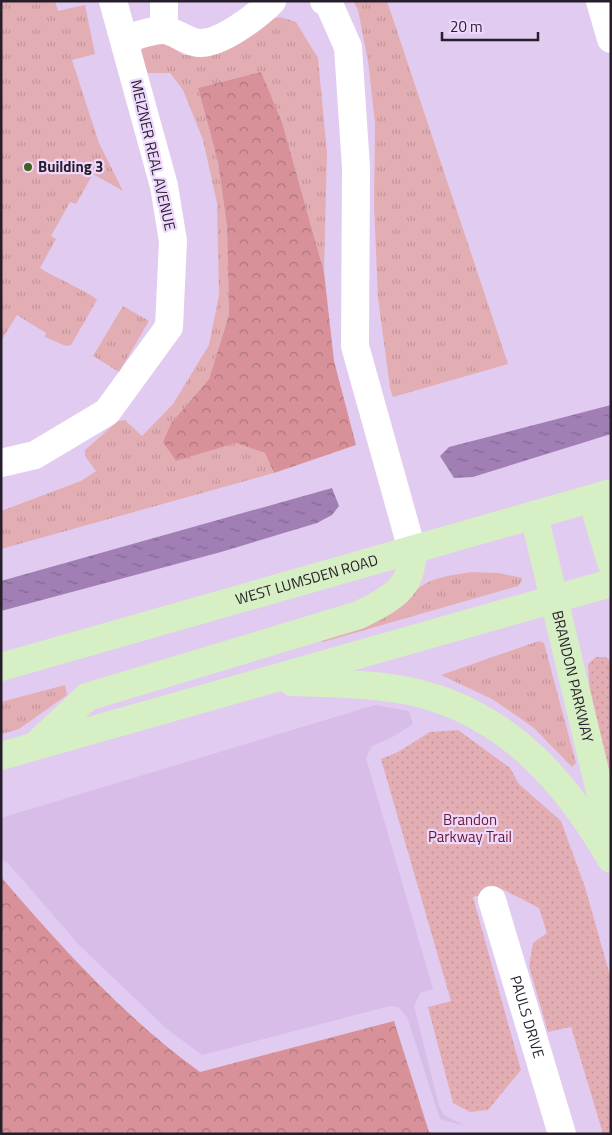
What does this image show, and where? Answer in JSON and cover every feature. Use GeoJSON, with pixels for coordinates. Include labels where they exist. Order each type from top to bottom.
{"type":"FeatureCollection","features":[{"type":"Feature","properties":{"kind":"main road","name":"WEST LUMSDEN ROAD"},"geometry":{"type":"LineString","coordinates":[[1,667],[601,496]]}},
{"type":"Feature","properties":{"kind":"main road"},"geometry":{"type":"LineString","coordinates":[[601,496],[611,562]]}},
{"type":"Feature","properties":{"kind":"main road","name":"BRANDON PARKWAY"},"geometry":{"type":"LineString","coordinates":[[534,515],[611,838]]}},
{"type":"Feature","properties":{"kind":"main road"},"geometry":{"type":"LineString","coordinates":[[33,747],[87,697],[359,615],[384,603],[392,597],[408,578],[413,561],[412,550]]}},
{"type":"Feature","properties":{"kind":"main road"},"geometry":{"type":"LineString","coordinates":[[1,756],[611,583]]}},
{"type":"Feature","properties":{"kind":"main road"},"geometry":{"type":"LineString","coordinates":[[266,682],[392,688],[440,700],[478,717],[508,734],[553,776],[580,810],[611,859]]}},
{"type":"Feature","properties":{"kind":"street"},"geometry":{"type":"LineString","coordinates":[[164,1],[164,30]]}},
{"type":"Feature","properties":{"kind":"street"},"geometry":{"type":"LineString","coordinates":[[125,39],[164,30],[180,38],[199,43],[211,42],[230,32],[272,1]]}},
{"type":"Feature","properties":{"kind":"street"},"geometry":{"type":"LineString","coordinates":[[324,1],[328,4],[348,47],[356,168],[355,346],[412,550]]}},
{"type":"Feature","properties":{"kind":"street"},"geometry":{"type":"LineString","coordinates":[[600,1],[611,39]]}},
{"type":"Feature","properties":{"kind":"street","name":"MEIZNER REAL AVENUE"},"geometry":{"type":"LineString","coordinates":[[1,464],[35,455],[107,412],[169,327],[173,241],[164,186],[117,2]]}},
{"type":"Feature","properties":{"kind":"street","name":"PAULS DRIVE"},"geometry":{"type":"LineString","coordinates":[[492,900],[562,1134]]}},
{"type":"Feature","properties":{"kind":"shaded area"},"geometry":{"type":"Polygon","coordinates":[[[375,705],[409,711],[413,724],[391,738],[372,746],[366,758],[433,989],[420,993],[414,1006],[439,1106],[444,1115],[465,1126],[440,1119],[407,1017],[398,1007],[390,1006],[202,1055],[168,1030],[79,945],[8,863],[1,859],[1,818],[375,705]]]}},
{"type":"Feature","properties":{"kind":"green space"},"geometry":{"type":"Polygon","coordinates":[[[1,1],[55,1],[58,11],[85,5],[95,54],[72,60],[99,143],[123,191],[93,174],[76,204],[70,202],[51,236],[56,239],[40,268],[88,293],[97,300],[71,345],[66,346],[45,337],[46,333],[17,315],[1,341],[1,1]]]}},
{"type":"Feature","properties":{"kind":"green space"},"geometry":{"type":"Polygon","coordinates":[[[353,1],[387,1],[508,364],[393,397],[390,388],[378,298],[374,205],[375,123],[368,61],[358,10],[353,1]]]}},
{"type":"Feature","properties":{"kind":"green space"},"geometry":{"type":"Polygon","coordinates":[[[280,17],[296,22],[318,58],[327,153],[324,272],[282,122],[261,73],[198,88],[218,162],[227,227],[229,315],[209,379],[172,422],[176,461],[236,443],[265,453],[274,473],[1,549],[1,511],[81,481],[96,471],[85,456],[85,450],[118,421],[125,420],[142,436],[173,404],[209,345],[219,295],[217,203],[203,140],[183,90],[170,73],[147,73],[141,67],[140,52],[147,43],[163,42],[184,55],[211,55],[257,23],[280,17]]]}},
{"type":"Feature","properties":{"kind":"green space"},"geometry":{"type":"Polygon","coordinates":[[[261,72],[282,122],[324,272],[334,361],[356,445],[274,473],[265,453],[236,443],[176,461],[163,442],[172,422],[209,379],[229,315],[227,227],[218,162],[198,88],[261,72]]]}},
{"type":"Feature","properties":{"kind":"green space"},"geometry":{"type":"Polygon","coordinates":[[[123,306],[149,321],[119,372],[93,356],[123,306]]]}},
{"type":"Feature","properties":{"kind":"green space"},"geometry":{"type":"Polygon","coordinates":[[[471,572],[499,573],[522,578],[522,581],[518,586],[323,642],[319,640],[411,595],[424,584],[446,576],[471,572]]]}},
{"type":"Feature","properties":{"kind":"green space"},"geometry":{"type":"Polygon","coordinates":[[[539,641],[544,643],[576,763],[572,767],[534,728],[517,716],[492,699],[441,675],[539,641]]]}},
{"type":"Feature","properties":{"kind":"green space"},"geometry":{"type":"Polygon","coordinates":[[[596,657],[606,657],[611,661],[611,780],[591,711],[588,664],[596,657]]]}},
{"type":"Feature","properties":{"kind":"green space"},"geometry":{"type":"Polygon","coordinates":[[[65,685],[67,695],[19,729],[1,734],[1,702],[65,685]]]}},
{"type":"Feature","properties":{"kind":"green space","name":"Brandon Parkway Trail"},"geometry":{"type":"Polygon","coordinates":[[[458,730],[510,768],[519,784],[561,821],[585,887],[611,979],[611,1134],[603,1134],[571,1027],[548,1032],[529,966],[533,943],[547,933],[539,908],[502,889],[473,897],[521,1070],[488,1110],[470,1112],[453,1103],[428,1007],[451,1001],[381,759],[398,752],[430,732],[458,730]]]}},
{"type":"Feature","properties":{"kind":"green space"},"geometry":{"type":"Polygon","coordinates":[[[1,877],[95,981],[145,1028],[200,1072],[394,1021],[429,1132],[435,1134],[1,1134],[1,877]]]}},
{"type":"Feature","properties":{"kind":"water"},"geometry":{"type":"Polygon","coordinates":[[[611,405],[611,434],[473,477],[454,478],[440,456],[449,447],[611,405]]]}},
{"type":"Feature","properties":{"kind":"water"},"geometry":{"type":"Polygon","coordinates":[[[332,488],[339,506],[332,515],[317,523],[221,552],[1,611],[1,581],[332,488]]]}},
{"type":"Feature","properties":{"kind":"place","name":"Building 3"},"geometry":{"type":"Point","coordinates":[28,167]}}]}
